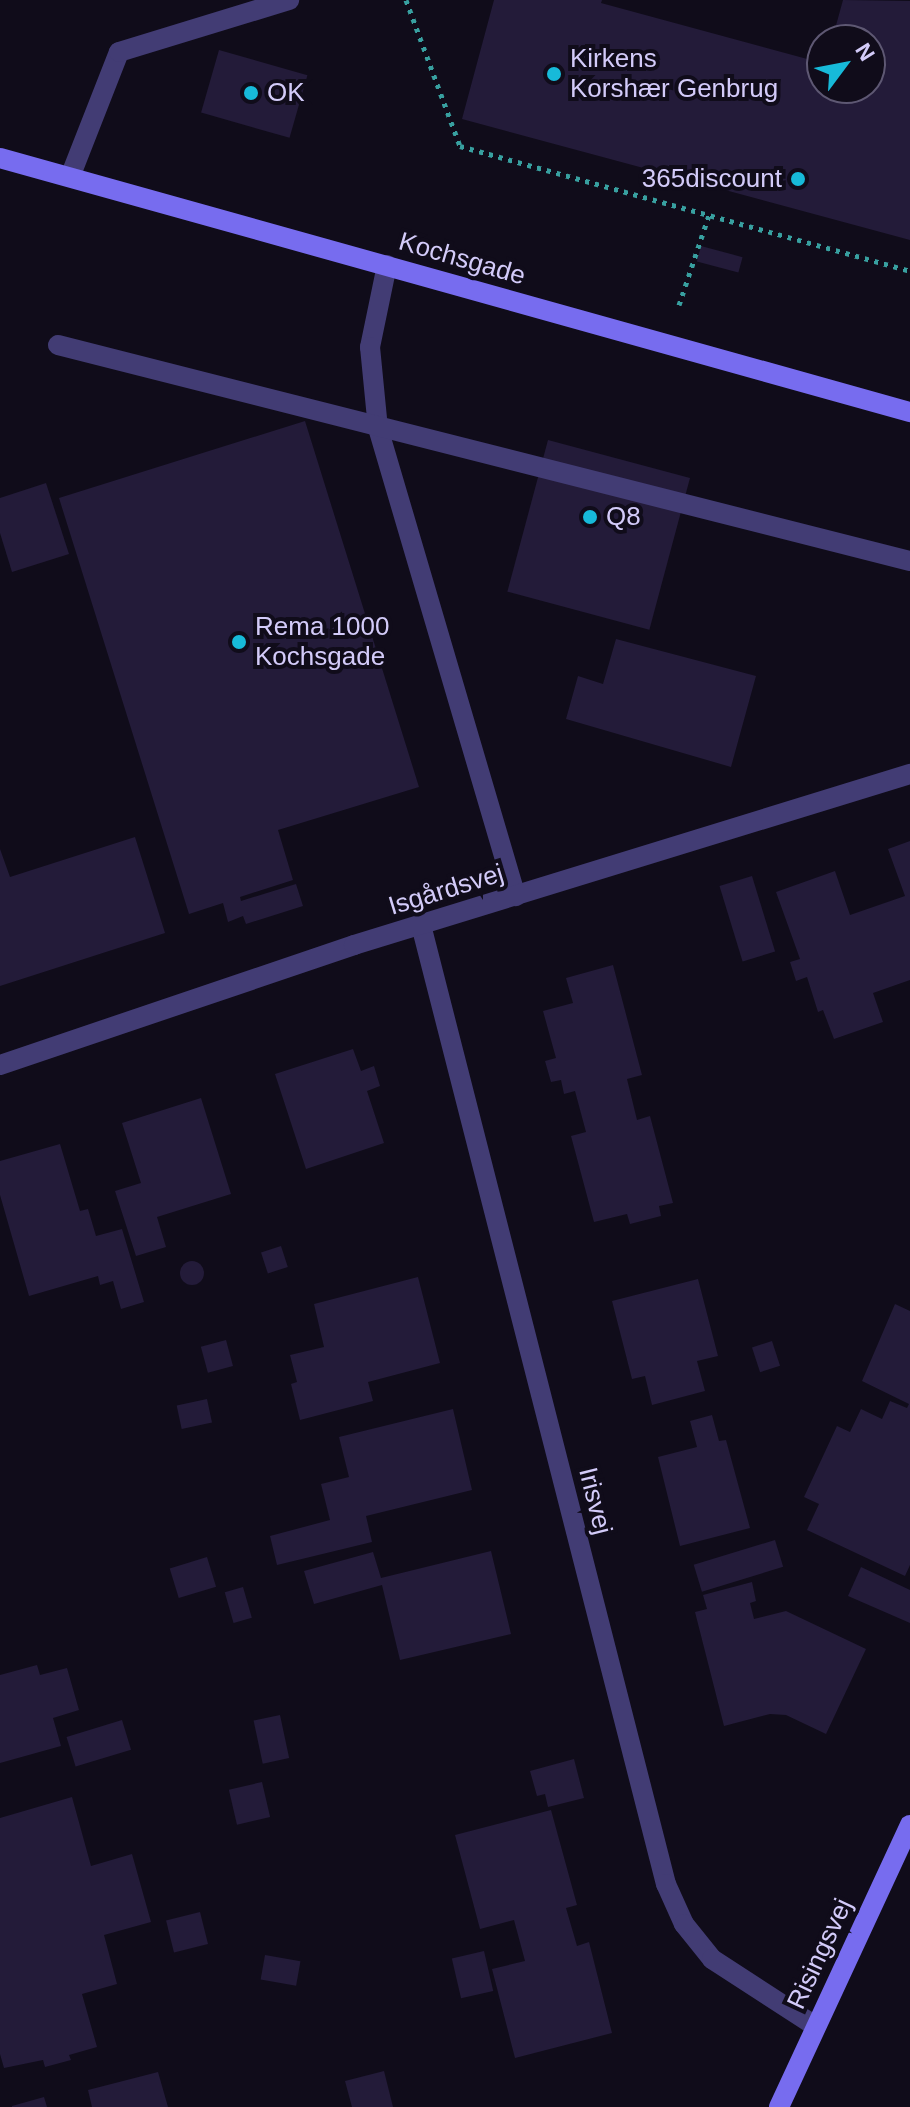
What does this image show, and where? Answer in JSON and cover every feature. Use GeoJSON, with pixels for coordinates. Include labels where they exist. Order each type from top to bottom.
{"type":"FeatureCollection","features":[{"type":"Feature","properties":{"kind":"street"},"geometry":{"type":"LineString","coordinates":[[70,177],[119,52],[289,0]]}},
{"type":"Feature","properties":{"kind":"street","name":"Kochsgade"},"geometry":{"type":"LineString","coordinates":[[0,158],[910,412]]}},
{"type":"Feature","properties":{"kind":"street"},"geometry":{"type":"LineString","coordinates":[[387,265],[370,347],[378,428],[516,896]]}},
{"type":"Feature","properties":{"kind":"street"},"geometry":{"type":"LineString","coordinates":[[58,345],[910,561]]}},
{"type":"Feature","properties":{"kind":"street","name":"Isgårdsvej"},"geometry":{"type":"LineString","coordinates":[[0,1065],[421,925],[910,774]]}},
{"type":"Feature","properties":{"kind":"street","name":"Irisvej"},"geometry":{"type":"LineString","coordinates":[[421,925],[666,1884],[684,1924],[712,1959],[815,2026]]}},
{"type":"Feature","properties":{"kind":"street","name":"Risingsvej"},"geometry":{"type":"LineString","coordinates":[[779,2107],[910,1825]]}},
{"type":"Feature","properties":{"kind":"path"},"geometry":{"type":"LineString","coordinates":[[406,0],[460,146],[910,271]]}},
{"type":"Feature","properties":{"kind":"path"},"geometry":{"type":"LineString","coordinates":[[666,344],[709,215]]}},
{"type":"Feature","properties":{"kind":"building","name":"365discount"},"geometry":{"type":"Polygon","coordinates":[[[494,0],[602,0],[601,3],[806,59],[806,104],[886,104],[886,24],[836,24],[843,0],[910,1],[910,240],[462,119],[494,0]]]}},
{"type":"Feature","properties":{"kind":"building"},"geometry":{"type":"Polygon","coordinates":[[[219,50],[307,75],[290,138],[201,112],[219,50]]]}},
{"type":"Feature","properties":{"kind":"building"},"geometry":{"type":"Polygon","coordinates":[[[701,246],[743,257],[738,273],[697,261],[701,246]]]}},
{"type":"Feature","properties":{"kind":"building","name":"Rema 1000 Kochsgade"},"geometry":{"type":"Polygon","coordinates":[[[305,421],[419,787],[278,830],[293,880],[240,897],[241,901],[296,884],[303,906],[246,924],[243,916],[228,922],[223,903],[189,914],[59,498],[305,421]]]}},
{"type":"Feature","properties":{"kind":"building"},"geometry":{"type":"Polygon","coordinates":[[[548,440],[690,478],[649,630],[507,592],[548,440]]]}},
{"type":"Feature","properties":{"kind":"building"},"geometry":{"type":"Polygon","coordinates":[[[46,483],[69,554],[12,572],[0,533],[0,498],[46,483]]]}},
{"type":"Feature","properties":{"kind":"building"},"geometry":{"type":"Polygon","coordinates":[[[616,639],[756,676],[731,767],[566,719],[578,676],[603,684],[616,639]]]}},
{"type":"Feature","properties":{"kind":"building"},"geometry":{"type":"Polygon","coordinates":[[[135,837],[165,933],[0,986],[0,849],[10,877],[135,837]]]}},
{"type":"Feature","properties":{"kind":"building"},"geometry":{"type":"Polygon","coordinates":[[[910,841],[910,980],[873,993],[883,1022],[834,1039],[823,1010],[818,1012],[807,977],[796,981],[790,962],[800,959],[776,892],[835,871],[850,915],[905,896],[888,849],[910,841]]]}},
{"type":"Feature","properties":{"kind":"building"},"geometry":{"type":"Polygon","coordinates":[[[752,876],[775,952],[743,961],[719,886],[752,876]]]}},
{"type":"Feature","properties":{"kind":"building"},"geometry":{"type":"Polygon","coordinates":[[[613,965],[642,1075],[627,1079],[637,1120],[650,1116],[673,1203],[659,1206],[661,1216],[630,1224],[627,1214],[594,1222],[571,1136],[586,1132],[575,1091],[564,1094],[561,1080],[551,1082],[545,1061],[556,1058],[543,1011],[573,1003],[566,978],[613,965]]]}},
{"type":"Feature","properties":{"kind":"building"},"geometry":{"type":"Polygon","coordinates":[[[353,1049],[361,1071],[374,1066],[380,1086],[367,1091],[384,1143],[306,1169],[275,1074],[353,1049]]]}},
{"type":"Feature","properties":{"kind":"building"},"geometry":{"type":"Polygon","coordinates":[[[201,1098],[231,1194],[157,1217],[166,1247],[136,1256],[115,1191],[141,1183],[122,1123],[201,1098]]]}},
{"type":"Feature","properties":{"kind":"building"},"geometry":{"type":"Polygon","coordinates":[[[60,1144],[80,1211],[88,1209],[96,1236],[122,1229],[144,1302],[121,1309],[113,1281],[100,1285],[98,1276],[29,1296],[0,1195],[0,1161],[60,1144]]]}},
{"type":"Feature","properties":{"kind":"building"},"geometry":{"type":"Polygon","coordinates":[[[281,1246],[288,1267],[268,1273],[261,1252],[281,1246]]]}},
{"type":"Feature","properties":{"kind":"building"},"geometry":{"type":"Polygon","coordinates":[[[192,1261],[203,1268],[204,1273],[197,1284],[192,1285],[181,1278],[180,1273],[187,1262],[192,1261]]]}},
{"type":"Feature","properties":{"kind":"building"},"geometry":{"type":"Polygon","coordinates":[[[418,1277],[440,1363],[368,1382],[373,1401],[300,1420],[291,1384],[297,1382],[290,1355],[324,1347],[314,1304],[418,1277]]]}},
{"type":"Feature","properties":{"kind":"building"},"geometry":{"type":"Polygon","coordinates":[[[698,1279],[718,1356],[697,1361],[705,1391],[652,1405],[645,1376],[632,1379],[612,1301],[698,1279]]]}},
{"type":"Feature","properties":{"kind":"building"},"geometry":{"type":"Polygon","coordinates":[[[895,1304],[910,1311],[910,1565],[905,1576],[807,1530],[819,1504],[804,1497],[837,1426],[850,1432],[861,1409],[882,1419],[890,1401],[907,1408],[909,1404],[862,1381],[895,1304]]]}},
{"type":"Feature","properties":{"kind":"building"},"geometry":{"type":"Polygon","coordinates":[[[226,1340],[233,1366],[208,1373],[201,1347],[226,1340]]]}},
{"type":"Feature","properties":{"kind":"building"},"geometry":{"type":"Polygon","coordinates":[[[772,1341],[780,1366],[760,1372],[752,1347],[772,1341]]]}},
{"type":"Feature","properties":{"kind":"building"},"geometry":{"type":"Polygon","coordinates":[[[207,1399],[212,1422],[182,1429],[177,1405],[207,1399]]]}},
{"type":"Feature","properties":{"kind":"building"},"geometry":{"type":"Polygon","coordinates":[[[453,1409],[472,1490],[366,1516],[372,1542],[277,1565],[270,1536],[330,1520],[321,1484],[349,1477],[339,1437],[453,1409]]]}},
{"type":"Feature","properties":{"kind":"building"},"geometry":{"type":"Polygon","coordinates":[[[712,1415],[719,1441],[726,1440],[750,1528],[680,1546],[658,1457],[697,1447],[690,1421],[712,1415]]]}},
{"type":"Feature","properties":{"kind":"building"},"geometry":{"type":"Polygon","coordinates":[[[775,1540],[783,1567],[702,1592],[694,1565],[775,1540]]]}},
{"type":"Feature","properties":{"kind":"building"},"geometry":{"type":"Polygon","coordinates":[[[491,1551],[511,1634],[400,1660],[382,1585],[314,1604],[304,1571],[373,1552],[381,1578],[491,1551]]]}},
{"type":"Feature","properties":{"kind":"building"},"geometry":{"type":"Polygon","coordinates":[[[207,1557],[216,1587],[179,1598],[170,1568],[207,1557]]]}},
{"type":"Feature","properties":{"kind":"building"},"geometry":{"type":"Polygon","coordinates":[[[861,1567],[910,1590],[910,1623],[848,1596],[861,1567]]]}},
{"type":"Feature","properties":{"kind":"building"},"geometry":{"type":"Polygon","coordinates":[[[752,1582],[756,1601],[750,1603],[754,1619],[786,1611],[866,1649],[826,1734],[786,1715],[770,1714],[724,1726],[695,1612],[707,1609],[703,1595],[752,1582]]]}},
{"type":"Feature","properties":{"kind":"building"},"geometry":{"type":"Polygon","coordinates":[[[243,1587],[252,1618],[234,1623],[225,1592],[243,1587]]]}},
{"type":"Feature","properties":{"kind":"building"},"geometry":{"type":"Polygon","coordinates":[[[37,1665],[40,1675],[67,1668],[79,1710],[53,1718],[61,1746],[0,1763],[0,1675],[37,1665]]]}},
{"type":"Feature","properties":{"kind":"building"},"geometry":{"type":"Polygon","coordinates":[[[280,1715],[289,1758],[263,1764],[254,1721],[280,1715]]]}},
{"type":"Feature","properties":{"kind":"building"},"geometry":{"type":"Polygon","coordinates":[[[122,1720],[131,1750],[76,1767],[67,1737],[122,1720]]]}},
{"type":"Feature","properties":{"kind":"building"},"geometry":{"type":"Polygon","coordinates":[[[574,1759],[584,1798],[548,1807],[545,1794],[537,1796],[530,1771],[574,1759]]]}},
{"type":"Feature","properties":{"kind":"building"},"geometry":{"type":"Polygon","coordinates":[[[262,1782],[270,1817],[237,1825],[229,1790],[262,1782]]]}},
{"type":"Feature","properties":{"kind":"building"},"geometry":{"type":"Polygon","coordinates":[[[72,1797],[91,1866],[132,1854],[151,1922],[104,1935],[117,1984],[82,1994],[97,2047],[69,2055],[71,2060],[45,2067],[43,2060],[4,2068],[0,2054],[0,1818],[72,1797]]]}},
{"type":"Feature","properties":{"kind":"building"},"geometry":{"type":"Polygon","coordinates":[[[551,1810],[577,1905],[566,1908],[577,1946],[589,1942],[612,2033],[515,2058],[492,1969],[525,1961],[514,1920],[480,1929],[455,1835],[551,1810]]]}},
{"type":"Feature","properties":{"kind":"building"},"geometry":{"type":"Polygon","coordinates":[[[200,1912],[208,1944],[174,1952],[166,1920],[200,1912]]]}},
{"type":"Feature","properties":{"kind":"building"},"geometry":{"type":"Polygon","coordinates":[[[484,1951],[493,1991],[461,1998],[452,1958],[484,1951]]]}},
{"type":"Feature","properties":{"kind":"building"},"geometry":{"type":"Polygon","coordinates":[[[265,1955],[300,1961],[296,1986],[261,1980],[265,1955]]]}},
{"type":"Feature","properties":{"kind":"building"},"geometry":{"type":"Polygon","coordinates":[[[384,2071],[393,2107],[352,2107],[345,2081],[384,2071]]]}},
{"type":"Feature","properties":{"kind":"building"},"geometry":{"type":"Polygon","coordinates":[[[158,2072],[168,2107],[92,2107],[88,2090],[158,2072]]]}},
{"type":"Feature","properties":{"kind":"building"},"geometry":{"type":"Polygon","coordinates":[[[44,2097],[47,2107],[12,2107],[12,2106],[44,2097]]]}},
{"type":"Feature","properties":{"kind":"place","name":"Kirkens Korshær Genbrug"},"geometry":{"type":"Point","coordinates":[554,74]}},
{"type":"Feature","properties":{"kind":"place","name":"OK"},"geometry":{"type":"Point","coordinates":[251,93]}},
{"type":"Feature","properties":{"kind":"place","name":"365discount"},"geometry":{"type":"Point","coordinates":[798,179]}},
{"type":"Feature","properties":{"kind":"place","name":"Q8"},"geometry":{"type":"Point","coordinates":[590,517]}},
{"type":"Feature","properties":{"kind":"place","name":"Rema 1000 Kochsgade"},"geometry":{"type":"Point","coordinates":[239,642]}}]}
